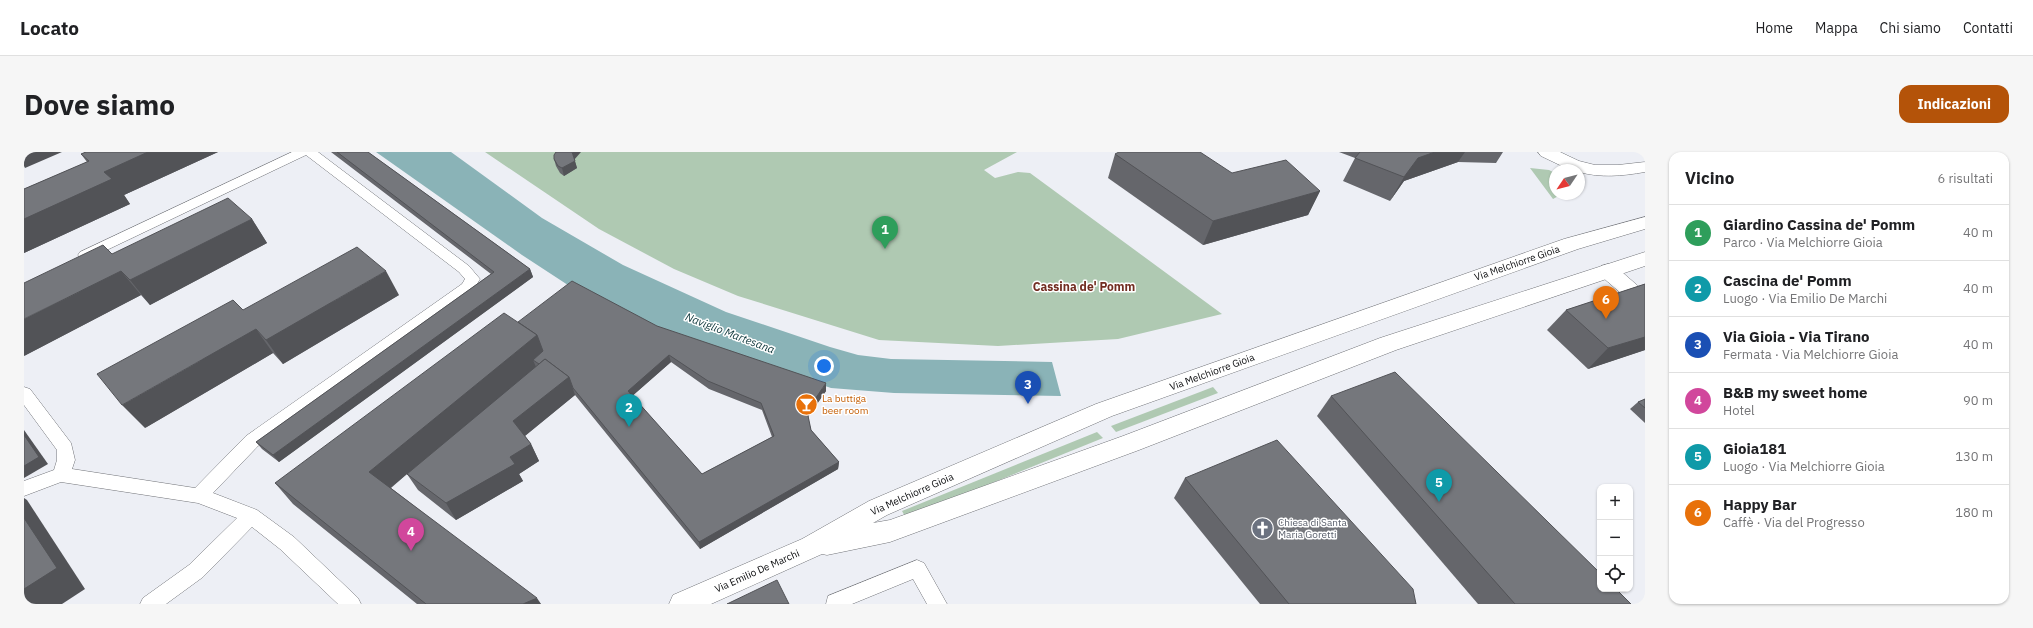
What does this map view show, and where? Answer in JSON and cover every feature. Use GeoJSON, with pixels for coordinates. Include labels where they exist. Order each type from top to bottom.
{"type":"FeatureCollection","features":[{"type":"Feature","properties":{"kind":"street"},"geometry":{"type":"LineString","coordinates":[[1547,152],[1576,166],[1593,171],[1613,172],[1645,167]]}},
{"type":"Feature","properties":{"kind":"street","name":"Via Melchiorre Gioia"},"geometry":{"type":"LineString","coordinates":[[810,547],[878,508],[1104,410],[1571,244],[1645,223]]}},
{"type":"Feature","properties":{"kind":"street"},"geometry":{"type":"LineString","coordinates":[[810,547],[890,531],[1131,443],[1388,344],[1645,259]]}},
{"type":"Feature","properties":{"kind":"street"},"geometry":{"type":"LineString","coordinates":[[1608,271],[1645,303]]}},
{"type":"Feature","properties":{"kind":"street","name":"Via Emilio De Marchi"},"geometry":{"type":"LineString","coordinates":[[682,604],[810,547]]}},
{"type":"Feature","properties":{"kind":"lane"},"geometry":{"type":"LineString","coordinates":[[74,261],[302,152]]}},
{"type":"Feature","properties":{"kind":"lane"},"geometry":{"type":"LineString","coordinates":[[199,496],[252,441],[467,288],[473,278],[464,269],[310,152]]}},
{"type":"Feature","properties":{"kind":"lane"},"geometry":{"type":"LineString","coordinates":[[24,393],[65,448],[66,460],[60,476]]}},
{"type":"Feature","properties":{"kind":"lane"},"geometry":{"type":"LineString","coordinates":[[24,488],[60,476],[199,496],[251,516],[287,543],[351,604]]}},
{"type":"Feature","properties":{"kind":"lane"},"geometry":{"type":"LineString","coordinates":[[150,604],[196,571],[251,516]]}},
{"type":"Feature","properties":{"kind":"lane"},"geometry":{"type":"LineString","coordinates":[[836,604],[835,602],[917,569],[937,604]]}},
{"type":"Feature","properties":{"kind":"green space"},"geometry":{"type":"Polygon","coordinates":[[[485,152],[1017,152],[984,170],[995,178],[1018,172],[1030,173],[1222,314],[1118,339],[998,346],[879,340],[738,296],[674,269],[599,229],[485,152]]]}},
{"type":"Feature","properties":{"kind":"green space"},"geometry":{"type":"Polygon","coordinates":[[[1530,168],[1549,170],[1549,194],[1530,168]]]}},
{"type":"Feature","properties":{"kind":"green space"},"geometry":{"type":"Polygon","coordinates":[[[1213,387],[1218,393],[1116,432],[1111,426],[1213,387]]]}},
{"type":"Feature","properties":{"kind":"green space"},"geometry":{"type":"Polygon","coordinates":[[[1097,432],[1103,438],[906,518],[902,511],[1097,432]]]}},
{"type":"Feature","properties":{"kind":"water","name":"Naviglio Martesana"},"geometry":{"type":"Polygon","coordinates":[[[376,152],[451,152],[542,218],[623,265],[726,312],[858,355],[891,359],[1052,362],[1061,396],[894,393],[831,388],[661,331],[574,289],[522,255],[376,152]]]}},
{"type":"Feature","properties":{"kind":"building"},"geometry":{"type":"Polygon","coordinates":[[[86,152],[148,152],[104,172],[112,179],[24,219],[24,189],[89,161],[81,154],[86,152]]]}},
{"type":"Feature","properties":{"kind":"building"},"geometry":{"type":"Polygon","coordinates":[[[337,152],[368,152],[530,269],[273,455],[256,442],[494,272],[337,152]]]}},
{"type":"Feature","properties":{"kind":"building"},"geometry":{"type":"Polygon","coordinates":[[[556,152],[572,152],[575,161],[562,168],[558,166],[554,159],[556,152]]]}},
{"type":"Feature","properties":{"kind":"building"},"geometry":{"type":"Polygon","coordinates":[[[1119,152],[1200,152],[1232,173],[1286,160],[1320,191],[1213,221],[1115,154],[1119,152]]]}},
{"type":"Feature","properties":{"kind":"building"},"geometry":{"type":"Polygon","coordinates":[[[1360,152],[1435,152],[1418,158],[1404,177],[1355,158],[1360,152]]]}},
{"type":"Feature","properties":{"kind":"building"},"geometry":{"type":"Polygon","coordinates":[[[228,198],[252,219],[130,280],[121,271],[24,319],[24,283],[103,245],[112,254],[228,198]]]}},
{"type":"Feature","properties":{"kind":"building"},"geometry":{"type":"Polygon","coordinates":[[[357,247],[386,271],[266,340],[256,329],[122,405],[97,374],[233,300],[243,310],[357,247]]]}},
{"type":"Feature","properties":{"kind":"building"},"geometry":{"type":"Polygon","coordinates":[[[572,281],[657,326],[826,383],[807,411],[811,430],[839,462],[699,542],[573,388],[569,377],[545,359],[539,364],[533,360],[543,351],[537,335],[518,322],[572,281]],[[669,355],[628,391],[702,474],[774,436],[761,403],[708,381],[669,355]]]}},
{"type":"Feature","properties":{"kind":"building"},"geometry":{"type":"Polygon","coordinates":[[[1645,284],[1645,337],[1608,348],[1566,310],[1645,284]]]}},
{"type":"Feature","properties":{"kind":"building"},"geometry":{"type":"Polygon","coordinates":[[[504,313],[537,335],[369,472],[537,598],[523,604],[426,604],[275,483],[504,313]]]}},
{"type":"Feature","properties":{"kind":"building"},"geometry":{"type":"Polygon","coordinates":[[[545,359],[569,377],[513,421],[531,444],[510,457],[515,464],[446,503],[407,474],[545,359]]]}},
{"type":"Feature","properties":{"kind":"building"},"geometry":{"type":"Polygon","coordinates":[[[1395,372],[1597,570],[1597,592],[1619,592],[1631,604],[1515,604],[1331,396],[1395,372]]]}},
{"type":"Feature","properties":{"kind":"building"},"geometry":{"type":"Polygon","coordinates":[[[1645,399],[1645,408],[1638,402],[1645,399]]]}},
{"type":"Feature","properties":{"kind":"building"},"geometry":{"type":"Polygon","coordinates":[[[24,435],[39,457],[24,466],[24,435]]]}},
{"type":"Feature","properties":{"kind":"building","name":"Chiesa di Santa Maria Goretti"},"geometry":{"type":"Polygon","coordinates":[[[1277,440],[1413,589],[1416,604],[1289,604],[1185,478],[1277,440]]]}},
{"type":"Feature","properties":{"kind":"building"},"geometry":{"type":"Polygon","coordinates":[[[24,518],[57,568],[24,589],[24,518]]]}},
{"type":"Feature","properties":{"kind":"building"},"geometry":{"type":"Polygon","coordinates":[[[777,580],[789,604],[727,604],[777,580]]]}},
{"type":"Feature","properties":{"kind":"place","name":"Giardino Cassina de' Pomm"},"geometry":{"type":"Point","coordinates":[885,249]}},
{"type":"Feature","properties":{"kind":"place","name":"Happy Bar"},"geometry":{"type":"Point","coordinates":[1606,319]}},
{"type":"Feature","properties":{"kind":"place","name":"La buttiga beer room"},"geometry":{"type":"Point","coordinates":[806,404]}},
{"type":"Feature","properties":{"kind":"place","name":"Via Gioia - Via Tirano"},"geometry":{"type":"Point","coordinates":[1028,404]}},
{"type":"Feature","properties":{"kind":"place","name":"Cascina de' Pomm"},"geometry":{"type":"Point","coordinates":[629,427]}},
{"type":"Feature","properties":{"kind":"place","name":"Gioia181"},"geometry":{"type":"Point","coordinates":[1439,502]}},
{"type":"Feature","properties":{"kind":"place","name":"Chiesa di Santa Maria Goretti"},"geometry":{"type":"Point","coordinates":[1262,528]}},
{"type":"Feature","properties":{"kind":"place","name":"B&B my sweet home"},"geometry":{"type":"Point","coordinates":[411,551]}},
{"type":"Feature","properties":{"kind":"district","name":"Cassina de' Pomm"},"geometry":{"type":"Point","coordinates":[1084,286]}}]}
